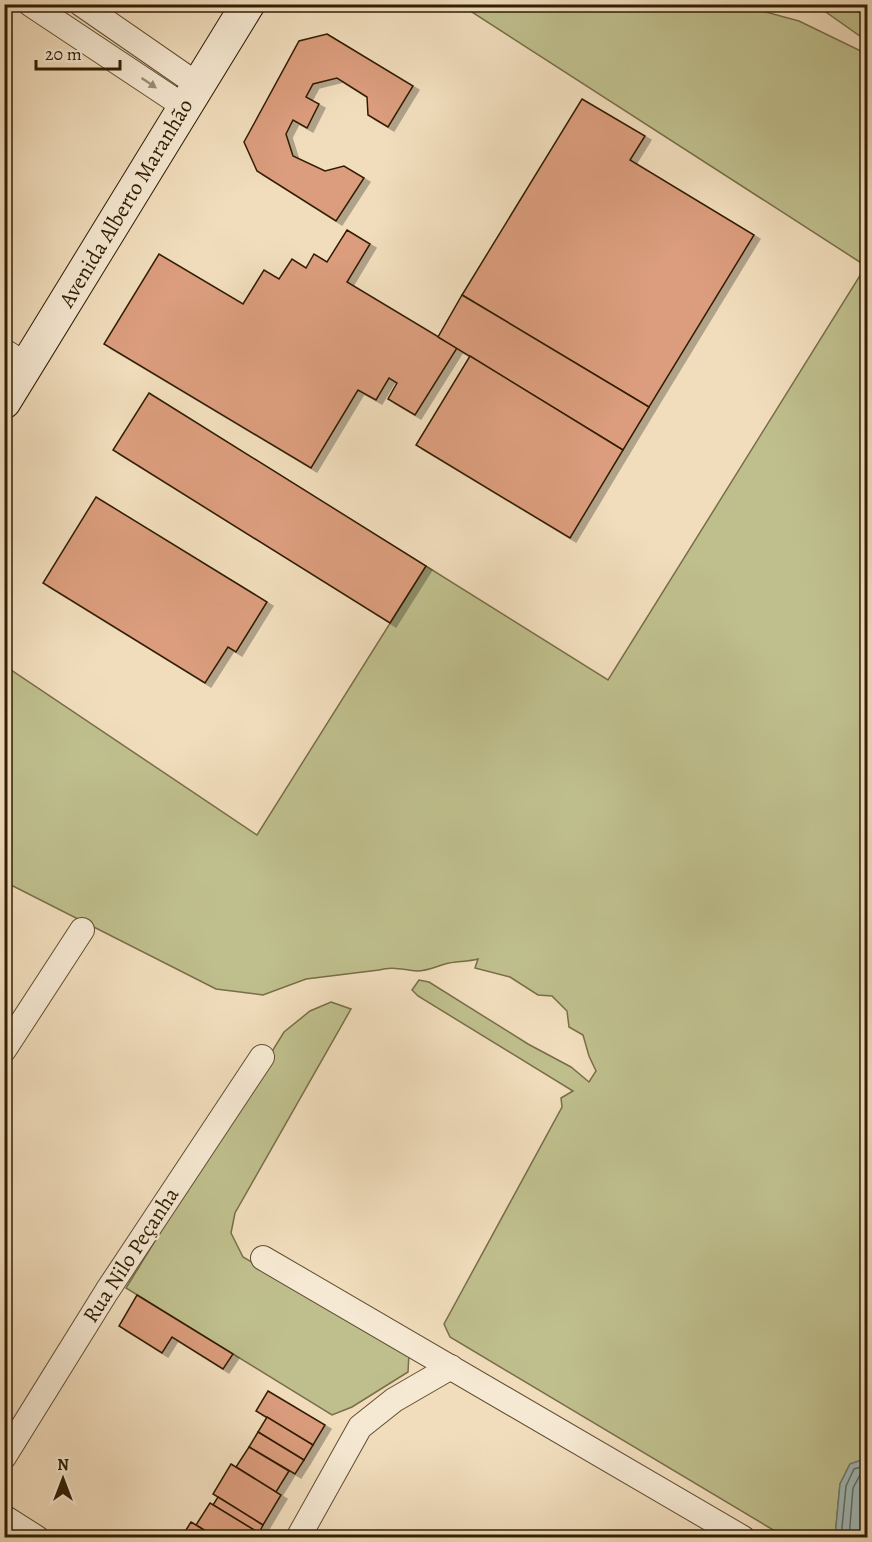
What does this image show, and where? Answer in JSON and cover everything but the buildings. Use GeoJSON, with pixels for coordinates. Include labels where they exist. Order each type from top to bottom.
{"type":"FeatureCollection","features":[{"type":"Feature","properties":{"kind":"street"},"geometry":{"type":"LineString","coordinates":[[30,4],[191,96]]}},
{"type":"Feature","properties":{"kind":"street"},"geometry":{"type":"LineString","coordinates":[[81,4],[191,96]]}},
{"type":"Feature","properties":{"kind":"street","name":"Avenida Alberto Maranhão"},"geometry":{"type":"LineString","coordinates":[[6,395],[16,358],[191,96],[248,4]]}},
{"type":"Feature","properties":{"kind":"street"},"geometry":{"type":"LineString","coordinates":[[4,1050],[82,930]]}},
{"type":"Feature","properties":{"kind":"street","name":"Rua Nilo Peçanha"},"geometry":{"type":"LineString","coordinates":[[4,1457],[107,1291],[262,1057]]}},
{"type":"Feature","properties":{"kind":"street"},"geometry":{"type":"LineString","coordinates":[[263,1258],[451,1367],[727,1533]]}},
{"type":"Feature","properties":{"kind":"street"},"geometry":{"type":"LineString","coordinates":[[298,1538],[360,1427],[394,1400],[451,1367]]}},
{"type":"Feature","properties":{"kind":"street"},"geometry":{"type":"LineString","coordinates":[[4,1517],[37,1538]]}},
{"type":"Feature","properties":{"kind":"green space"},"geometry":{"type":"Polygon","coordinates":[[[461,5],[749,5],[751,8],[799,21],[867,54],[868,1458],[850,1464],[840,1484],[835,1537],[785,1537],[450,1337],[444,1324],[562,1107],[561,1098],[573,1091],[418,996],[412,990],[419,980],[429,982],[528,1044],[571,1067],[589,1082],[596,1071],[583,1035],[569,1027],[567,1011],[552,996],[538,995],[510,977],[475,968],[478,959],[449,963],[421,971],[389,968],[306,979],[263,995],[216,989],[5,882],[5,666],[257,835],[426,566],[608,680],[866,266],[461,5]]]}},
{"type":"Feature","properties":{"kind":"green space"},"geometry":{"type":"Polygon","coordinates":[[[816,5],[847,5],[867,17],[867,41],[816,5]]]}},
{"type":"Feature","properties":{"kind":"green space"},"geometry":{"type":"Polygon","coordinates":[[[331,1002],[351,1009],[235,1213],[231,1233],[243,1257],[409,1353],[408,1372],[352,1407],[332,1415],[126,1288],[284,1032],[310,1011],[331,1002]]]}},
{"type":"Feature","properties":{"kind":"water"},"geometry":{"type":"Polygon","coordinates":[[[867,1458],[867,1537],[835,1537],[840,1484],[850,1464],[867,1458]]]}}]}
